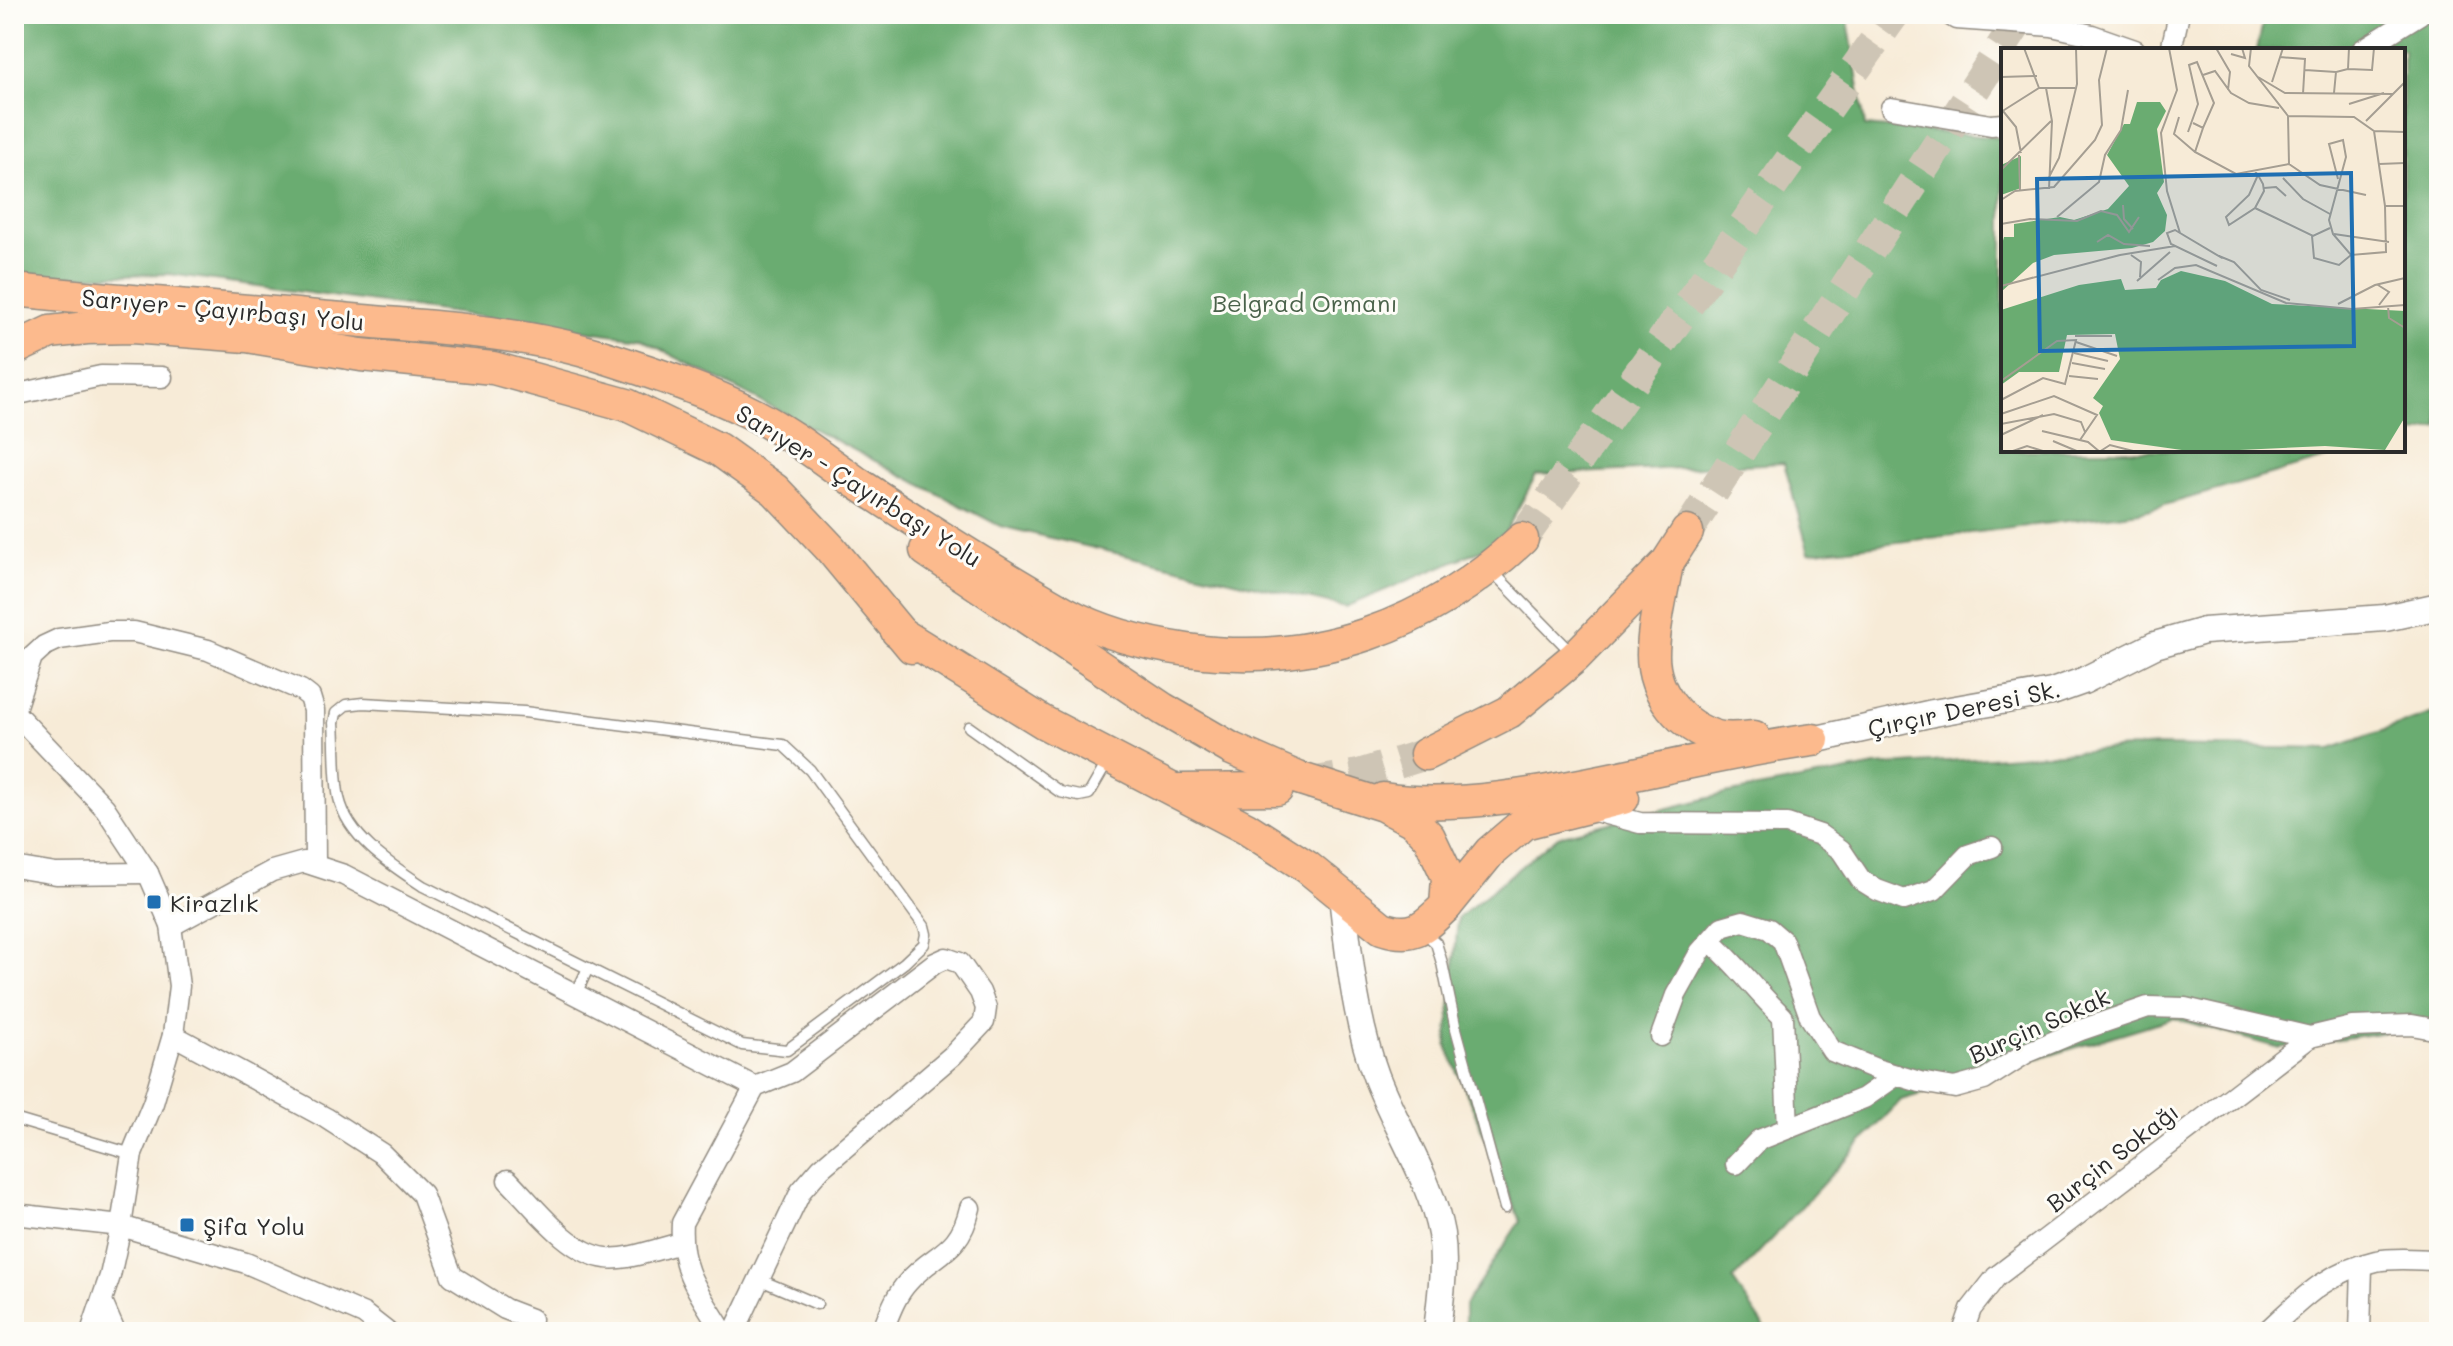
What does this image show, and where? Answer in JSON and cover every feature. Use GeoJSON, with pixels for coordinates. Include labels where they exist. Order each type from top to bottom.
{"type":"FeatureCollection","features":[{"type":"Feature","properties":{"kind":"main road","name":"Sarıyer - Çayırbaşı Yolu"},"geometry":{"type":"LineString","coordinates":[[14,290],[390,323],[528,339],[601,356],[757,416],[860,485],[1067,614],[1116,635],[1166,647],[1206,653],[1262,654],[1312,650],[1359,637],[1389,627],[1438,603],[1490,569],[1522,539]]}},
{"type":"Feature","properties":{"kind":"main road"},"geometry":{"type":"LineString","coordinates":[[14,349],[50,332],[87,328],[132,327],[247,336],[361,355],[493,368],[627,405],[718,449],[775,490],[847,568],[897,631],[1043,722],[1246,828],[1307,867],[1382,928],[1396,933],[1420,929],[1446,906],[1490,852],[1524,823],[1741,768],[1813,740]]}},
{"type":"Feature","properties":{"kind":"main road"},"geometry":{"type":"LineString","coordinates":[[860,485],[917,543],[1163,709],[1232,749],[1298,778],[1383,805],[1415,822],[1429,837],[1448,877],[1446,906]]}},
{"type":"Feature","properties":{"kind":"main road"},"geometry":{"type":"LineString","coordinates":[[1426,754],[1509,712],[1575,657],[1667,563],[1687,532]]}},
{"type":"Feature","properties":{"kind":"main road"},"geometry":{"type":"LineString","coordinates":[[1667,563],[1653,656],[1656,679],[1670,706],[1689,725],[1720,738],[1813,740]]}},
{"type":"Feature","properties":{"kind":"main road"},"geometry":{"type":"LineString","coordinates":[[1336,792],[1423,802],[1512,798],[1760,747],[1813,740]]}},
{"type":"Feature","properties":{"kind":"main road"},"geometry":{"type":"LineString","coordinates":[[1177,790],[1277,789]]}},
{"type":"Feature","properties":{"kind":"street"},"geometry":{"type":"LineString","coordinates":[[1948,14],[1956,19],[2052,26],[2129,48]]}},
{"type":"Feature","properties":{"kind":"street"},"geometry":{"type":"LineString","coordinates":[[2171,48],[2179,14]]}},
{"type":"Feature","properties":{"kind":"street"},"geometry":{"type":"LineString","coordinates":[[2365,48],[2420,14]]}},
{"type":"Feature","properties":{"kind":"street"},"geometry":{"type":"LineString","coordinates":[[1891,108],[2001,124]]}},
{"type":"Feature","properties":{"kind":"street"},"geometry":{"type":"LineString","coordinates":[[14,395],[101,376],[162,377]]}},
{"type":"Feature","properties":{"kind":"street","name":"Çırçır Deresi Sk."},"geometry":{"type":"LineString","coordinates":[[1813,740],[1933,713],[2052,692],[2083,681],[2155,645],[2204,631],[2385,618],[2439,606]]}},
{"type":"Feature","properties":{"kind":"street"},"geometry":{"type":"LineString","coordinates":[[91,1332],[102,1302],[121,1226],[132,1154],[153,1103],[173,1035],[179,986],[171,926],[148,873],[105,808],[14,712],[32,657],[44,646],[59,639],[134,632],[208,650],[301,690],[310,697],[314,710],[315,865]]}},
{"type":"Feature","properties":{"kind":"street"},"geometry":{"type":"LineString","coordinates":[[1583,808],[1640,823],[1787,824],[1820,835],[1841,850],[1861,880],[1904,900],[1934,890],[1968,855],[1992,847]]}},
{"type":"Feature","properties":{"kind":"street"},"geometry":{"type":"LineString","coordinates":[[171,926],[272,871],[304,862],[315,865],[344,875],[755,1087]]}},
{"type":"Feature","properties":{"kind":"street"},"geometry":{"type":"LineString","coordinates":[[14,867],[56,874],[148,873]]}},
{"type":"Feature","properties":{"kind":"street"},"geometry":{"type":"LineString","coordinates":[[1342,896],[1352,974],[1376,1075],[1435,1210],[1442,1237],[1437,1332]]}},
{"type":"Feature","properties":{"kind":"street","name":"Burçin Sokak"},"geometry":{"type":"LineString","coordinates":[[1661,1036],[1676,995],[1700,952],[1722,927],[1743,921],[1769,929],[1783,941],[1810,1017],[1832,1051],[1897,1075],[1955,1088],[1984,1080],[2026,1053],[2148,1007],[2185,1008],[2310,1037],[2352,1027],[2412,1025],[2439,1030]]}},
{"type":"Feature","properties":{"kind":"street"},"geometry":{"type":"LineString","coordinates":[[1710,941],[1783,1017],[1788,1128]]}},
{"type":"Feature","properties":{"kind":"street"},"geometry":{"type":"LineString","coordinates":[[723,1332],[687,1272],[681,1243],[682,1223],[755,1087],[792,1072],[935,963],[946,958],[960,963],[980,992],[986,1008],[984,1022],[953,1055],[821,1168],[801,1191],[734,1332]]}},
{"type":"Feature","properties":{"kind":"street"},"geometry":{"type":"LineString","coordinates":[[173,1035],[326,1118],[382,1154],[422,1194],[452,1276],[505,1309],[531,1319]]}},
{"type":"Feature","properties":{"kind":"street","name":"Burçin Sokağı"},"geometry":{"type":"LineString","coordinates":[[1963,1332],[1971,1309],[1996,1277],[2310,1037]]}},
{"type":"Feature","properties":{"kind":"street"},"geometry":{"type":"LineString","coordinates":[[1736,1164],[1759,1140],[1864,1098],[1897,1075]]}},
{"type":"Feature","properties":{"kind":"street"},"geometry":{"type":"LineString","coordinates":[[508,1180],[566,1239],[590,1253],[607,1259],[681,1243]]}},
{"type":"Feature","properties":{"kind":"street"},"geometry":{"type":"LineString","coordinates":[[882,1332],[890,1309],[906,1283],[946,1253],[966,1226],[970,1208]]}},
{"type":"Feature","properties":{"kind":"street"},"geometry":{"type":"LineString","coordinates":[[14,1214],[121,1226],[246,1263],[364,1314],[387,1332]]}},
{"type":"Feature","properties":{"kind":"street"},"geometry":{"type":"LineString","coordinates":[[2266,1332],[2320,1283],[2339,1272],[2376,1261],[2439,1260]]}},
{"type":"Feature","properties":{"kind":"street"},"geometry":{"type":"LineString","coordinates":[[2360,1332],[2362,1267]]}},
{"type":"Feature","properties":{"kind":"street"},"geometry":{"type":"LineString","coordinates":[[102,1302],[115,1332]]}},
{"type":"Feature","properties":{"kind":"lane"},"geometry":{"type":"LineString","coordinates":[[1490,569],[1575,657]]}},
{"type":"Feature","properties":{"kind":"lane"},"geometry":{"type":"LineString","coordinates":[[363,703],[524,712],[783,745],[810,770],[924,926],[926,934],[924,944],[904,963],[787,1050],[742,1045],[588,968],[423,886],[368,846],[345,813],[339,797],[336,713],[346,705],[363,703]]}},
{"type":"Feature","properties":{"kind":"lane"},"geometry":{"type":"LineString","coordinates":[[969,727],[1060,792],[1079,796],[1089,794],[1111,756]]}},
{"type":"Feature","properties":{"kind":"lane"},"geometry":{"type":"LineString","coordinates":[[1420,929],[1436,943],[1505,1208]]}},
{"type":"Feature","properties":{"kind":"lane"},"geometry":{"type":"LineString","coordinates":[[576,994],[588,968]]}},
{"type":"Feature","properties":{"kind":"lane"},"geometry":{"type":"LineString","coordinates":[[14,1119],[132,1154]]}},
{"type":"Feature","properties":{"kind":"lane"},"geometry":{"type":"LineString","coordinates":[[758,1279],[817,1304]]}},
{"type":"Feature","properties":{"kind":"green space","name":"Belgrad Ormanı"},"geometry":{"type":"Polygon","coordinates":[[[14,14],[1847,14],[1865,126],[2001,138],[2001,452],[2350,452],[2140,512],[1809,553],[1784,463],[1536,475],[1500,542],[1345,607],[1000,526],[639,338],[169,274],[14,277],[14,14]]]}},
{"type":"Feature","properties":{"kind":"green space"},"geometry":{"type":"Polygon","coordinates":[[[2265,14],[2439,14],[2439,427],[2405,436],[2405,48],[2257,48],[2265,14]]]}},
{"type":"Feature","properties":{"kind":"green space"},"geometry":{"type":"Polygon","coordinates":[[[2439,711],[2439,1024],[2279,1048],[2173,1018],[1901,1100],[1733,1280],[1768,1332],[1465,1332],[1465,1305],[1520,1221],[1447,1046],[1458,918],[1558,836],[1725,794],[1876,766],[2158,746],[2330,749],[2439,711]]]}},
{"type":"Feature","properties":{"kind":"tunnel"},"geometry":{"type":"LineString","coordinates":[[1522,539],[1894,14]]}},
{"type":"Feature","properties":{"kind":"tunnel"},"geometry":{"type":"LineString","coordinates":[[1687,532],[2023,14]]}},
{"type":"Feature","properties":{"kind":"tunnel"},"geometry":{"type":"LineString","coordinates":[[1304,784],[1359,775],[1426,754]]}},
{"type":"Feature","properties":{"kind":"place","name":"Kirazlık"},"geometry":{"type":"Point","coordinates":[154,902]}},
{"type":"Feature","properties":{"kind":"place","name":"Şifa Yolu"},"geometry":{"type":"Point","coordinates":[187,1225]}}]}
